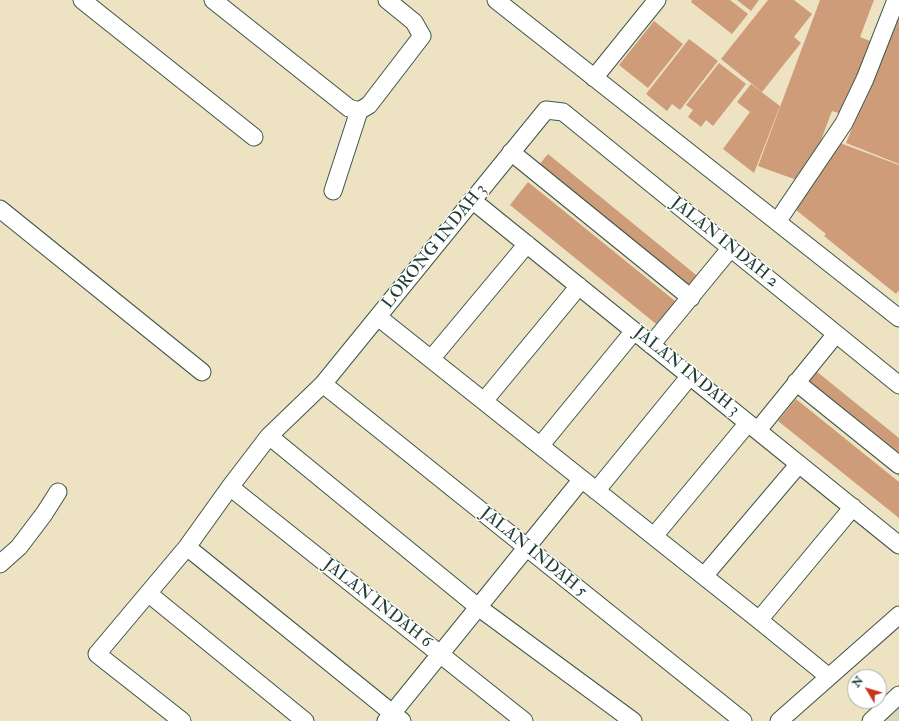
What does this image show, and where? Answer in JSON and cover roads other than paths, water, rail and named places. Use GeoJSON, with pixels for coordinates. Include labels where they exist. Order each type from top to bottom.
{"type":"FeatureCollection","features":[{"type":"Feature","properties":{"kind":"street"},"geometry":{"type":"LineString","coordinates":[[82,0],[254,137]]}},
{"type":"Feature","properties":{"kind":"street"},"geometry":{"type":"LineString","coordinates":[[213,0],[349,108],[359,111],[370,106],[422,36],[414,22],[387,0]]}},
{"type":"Feature","properties":{"kind":"street"},"geometry":{"type":"LineString","coordinates":[[496,0],[899,318]]}},
{"type":"Feature","properties":{"kind":"street"},"geometry":{"type":"LineString","coordinates":[[594,78],[657,0]]}},
{"type":"Feature","properties":{"kind":"street"},"geometry":{"type":"LineString","coordinates":[[777,222],[844,123],[865,79],[896,0]]}},
{"type":"Feature","properties":{"kind":"street","name":"LORONG INDAH 3"},"geometry":{"type":"LineString","coordinates":[[182,721],[98,654],[187,547],[269,436],[324,384],[546,110]]}},
{"type":"Feature","properties":{"kind":"street","name":"JALAN INDAH 2"},"geometry":{"type":"LineString","coordinates":[[546,110],[563,112],[899,385]]}},
{"type":"Feature","properties":{"kind":"street"},"geometry":{"type":"LineString","coordinates":[[334,191],[359,111]]}},
{"type":"Feature","properties":{"kind":"street"},"geometry":{"type":"LineString","coordinates":[[511,152],[691,298]]}},
{"type":"Feature","properties":{"kind":"street","name":"JALAN INDAH 3"},"geometry":{"type":"LineString","coordinates":[[472,200],[899,545]]}},
{"type":"Feature","properties":{"kind":"street"},"geometry":{"type":"LineString","coordinates":[[0,209],[202,372]]}},
{"type":"Feature","properties":{"kind":"street"},"geometry":{"type":"LineString","coordinates":[[431,359],[527,244]]}},
{"type":"Feature","properties":{"kind":"street"},"geometry":{"type":"LineString","coordinates":[[651,344],[691,298],[730,249]]}},
{"type":"Feature","properties":{"kind":"street"},"geometry":{"type":"LineString","coordinates":[[484,401],[579,286]]}},
{"type":"Feature","properties":{"kind":"street"},"geometry":{"type":"LineString","coordinates":[[378,317],[829,677]]}},
{"type":"Feature","properties":{"kind":"street"},"geometry":{"type":"LineString","coordinates":[[540,446],[634,330]]}},
{"type":"Feature","properties":{"kind":"street"},"geometry":{"type":"LineString","coordinates":[[654,536],[796,382],[836,334]]}},
{"type":"Feature","properties":{"kind":"street"},"geometry":{"type":"LineString","coordinates":[[596,491],[690,376]]}},
{"type":"Feature","properties":{"kind":"street"},"geometry":{"type":"LineString","coordinates":[[796,382],[899,465]]}},
{"type":"Feature","properties":{"kind":"street","name":"JALAN INDAH 5"},"geometry":{"type":"LineString","coordinates":[[324,384],[743,721]]}},
{"type":"Feature","properties":{"kind":"street"},"geometry":{"type":"LineString","coordinates":[[269,436],[478,608],[633,721]]}},
{"type":"Feature","properties":{"kind":"street"},"geometry":{"type":"LineString","coordinates":[[704,576],[799,464]]}},
{"type":"Feature","properties":{"kind":"street"},"geometry":{"type":"LineString","coordinates":[[187,547],[394,718],[440,654],[582,479]]}},
{"type":"Feature","properties":{"kind":"street","name":"JALAN INDAH 6"},"geometry":{"type":"LineString","coordinates":[[230,487],[524,721]]}},
{"type":"Feature","properties":{"kind":"street"},"geometry":{"type":"LineString","coordinates":[[0,564],[19,547],[44,514],[58,492]]}},
{"type":"Feature","properties":{"kind":"street"},"geometry":{"type":"LineString","coordinates":[[759,620],[853,507]]}},
{"type":"Feature","properties":{"kind":"street"},"geometry":{"type":"LineString","coordinates":[[148,594],[305,721]]}},
{"type":"Feature","properties":{"kind":"street"},"geometry":{"type":"LineString","coordinates":[[779,721],[899,615]]}},
{"type":"Feature","properties":{"kind":"street"},"geometry":{"type":"LineString","coordinates":[[871,721],[899,695]]}}]}
